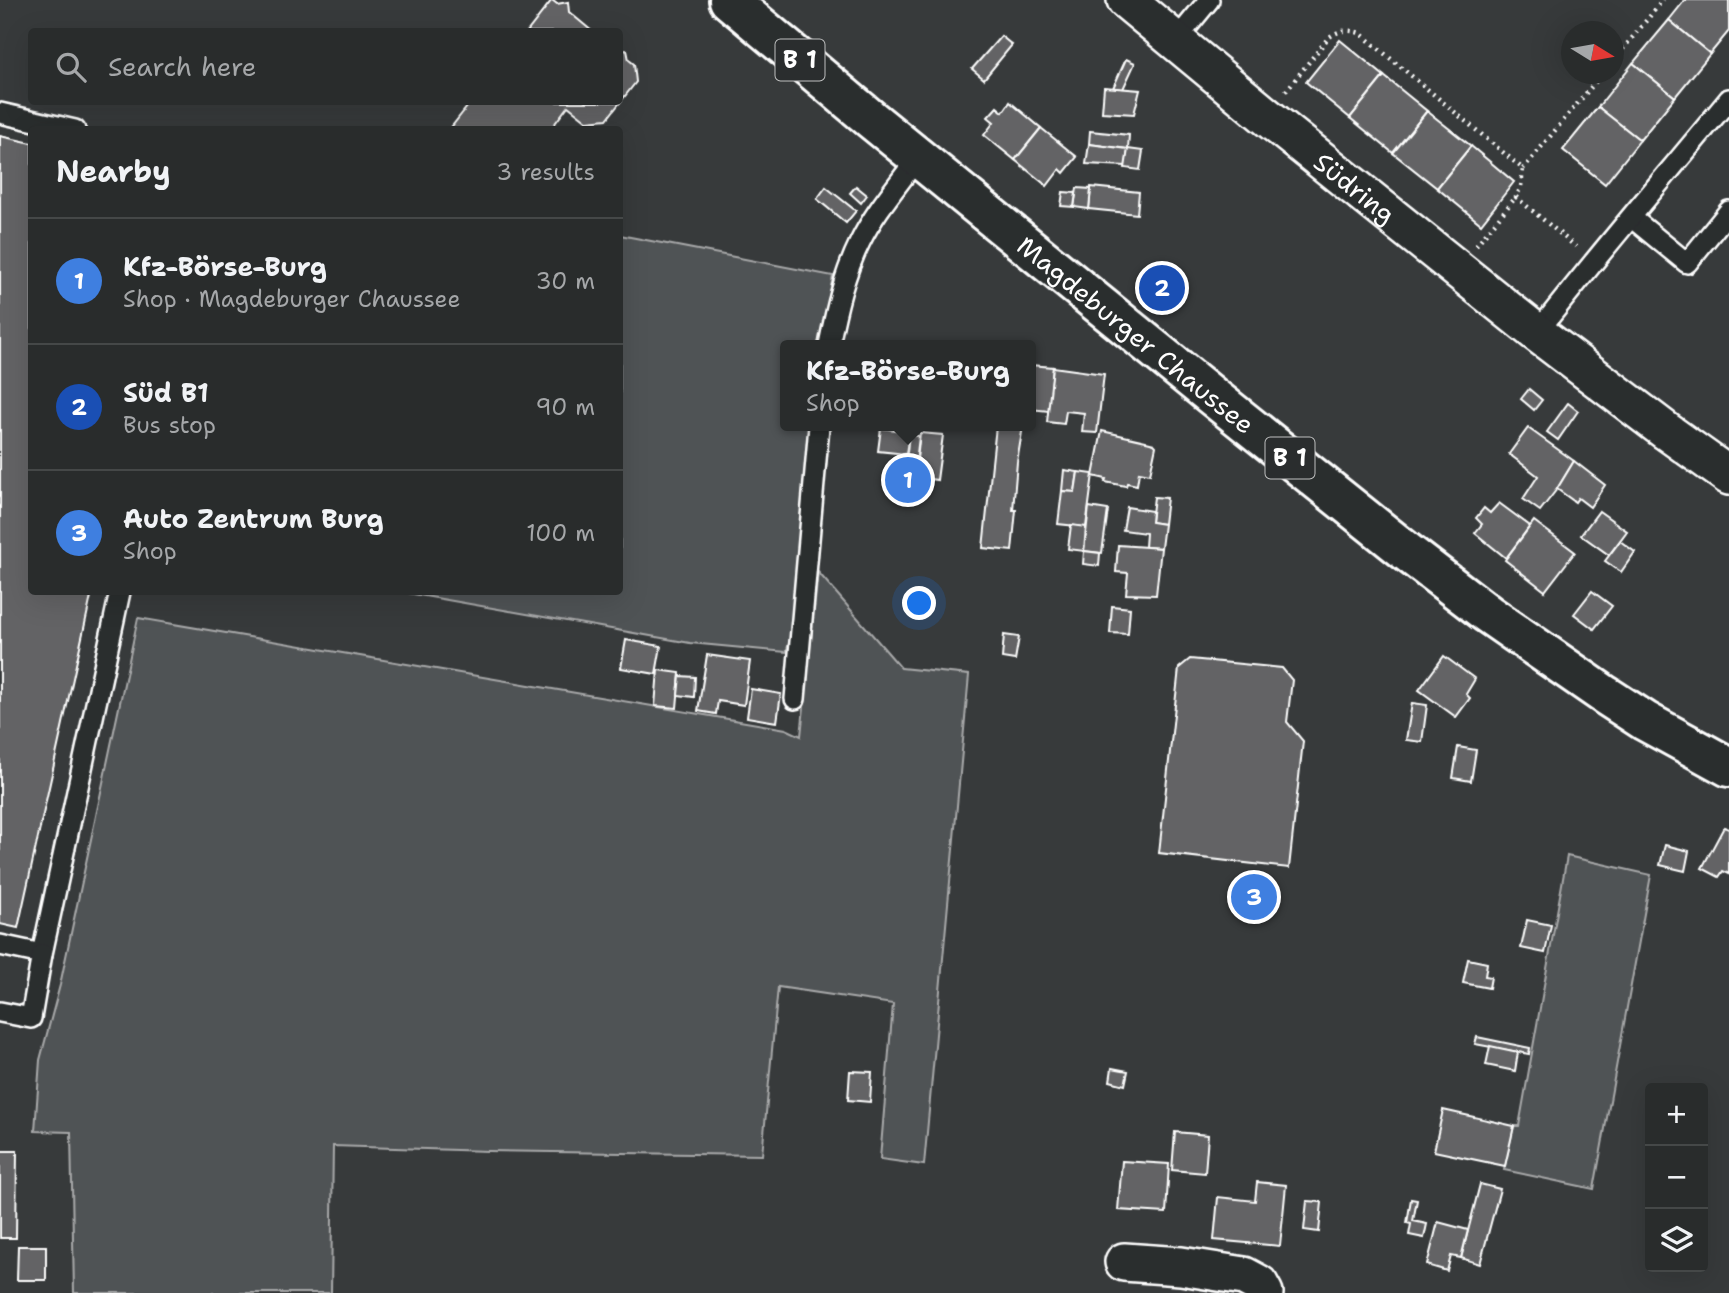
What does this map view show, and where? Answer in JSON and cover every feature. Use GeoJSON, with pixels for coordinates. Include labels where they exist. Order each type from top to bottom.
{"type":"FeatureCollection","features":[{"type":"Feature","properties":{"kind":"main road","name":"Magdeburger Chaussee"},"geometry":{"type":"LineString","coordinates":[[729,0],[918,158],[1407,552],[1488,614],[1635,714],[1729,767]]}},
{"type":"Feature","properties":{"kind":"street","name":"Südring"},"geometry":{"type":"LineString","coordinates":[[1126,0],[1266,116],[1537,332],[1729,476]]}},
{"type":"Feature","properties":{"kind":"street"},"geometry":{"type":"LineString","coordinates":[[1124,1262],[1181,1266],[1244,1276],[1259,1284],[1264,1293]]}},
{"type":"Feature","properties":{"kind":"lane"},"geometry":{"type":"LineString","coordinates":[[1176,40],[1209,0]]}},
{"type":"Feature","properties":{"kind":"lane"},"geometry":{"type":"LineString","coordinates":[[1537,332],[1729,99]]}},
{"type":"Feature","properties":{"kind":"lane"},"geometry":{"type":"LineString","coordinates":[[0,113],[57,126]]}},
{"type":"Feature","properties":{"kind":"lane"},"geometry":{"type":"LineString","coordinates":[[830,340],[847,271],[860,242],[880,208],[918,158]]}},
{"type":"Feature","properties":{"kind":"lane"},"geometry":{"type":"LineString","coordinates":[[1632,218],[1687,263],[1729,211]]}},
{"type":"Feature","properties":{"kind":"lane"},"geometry":{"type":"LineString","coordinates":[[795,699],[818,431]]}},
{"type":"Feature","properties":{"kind":"lane"},"geometry":{"type":"LineString","coordinates":[[0,1012],[30,1017],[119,595]]}},
{"type":"Feature","properties":{"kind":"lane"},"geometry":{"type":"LineString","coordinates":[[0,945],[42,954]]}},
{"type":"Feature","properties":{"kind":"path"},"geometry":{"type":"LineString","coordinates":[[1624,48],[1663,0]]}},
{"type":"Feature","properties":{"kind":"path"},"geometry":{"type":"LineString","coordinates":[[1266,116],[1328,38],[1337,32],[1349,30],[1360,33],[1523,169]]}},
{"type":"Feature","properties":{"kind":"path"},"geometry":{"type":"LineString","coordinates":[[1457,268],[1516,197],[1521,187],[1523,169],[1594,84]]}},
{"type":"Feature","properties":{"kind":"path"},"geometry":{"type":"LineString","coordinates":[[1516,197],[1592,262]]}},
{"type":"Feature","properties":{"kind":"shaded area"},"geometry":{"type":"Polygon","coordinates":[[[623,236],[833,276],[821,340],[780,340],[780,431],[810,431],[793,631],[786,652],[690,643],[419,595],[623,595],[623,236]]]}},
{"type":"Feature","properties":{"kind":"shaded area"},"geometry":{"type":"Polygon","coordinates":[[[818,572],[901,668],[969,675],[924,1165],[880,1159],[893,1004],[778,987],[762,1155],[333,1146],[331,1293],[74,1293],[71,1132],[35,1131],[40,1060],[60,985],[138,618],[786,729],[801,736],[818,572]]]}},
{"type":"Feature","properties":{"kind":"shaded area"},"geometry":{"type":"Polygon","coordinates":[[[1567,856],[1651,875],[1594,1189],[1504,1170],[1514,1126],[1519,1126],[1567,856]]]}},
{"type":"Feature","properties":{"kind":"building"},"geometry":{"type":"Polygon","coordinates":[[[552,0],[557,4],[568,2],[569,12],[588,28],[530,28],[552,0]]]}},
{"type":"Feature","properties":{"kind":"building"},"geometry":{"type":"Polygon","coordinates":[[[1685,0],[1729,0],[1729,31],[1710,54],[1669,20],[1685,0]]]}},
{"type":"Feature","properties":{"kind":"building"},"geometry":{"type":"Polygon","coordinates":[[[1669,20],[1710,54],[1675,97],[1633,63],[1669,20]]]}},
{"type":"Feature","properties":{"kind":"building"},"geometry":{"type":"Polygon","coordinates":[[[1001,36],[1012,45],[984,79],[972,69],[1001,36]]]}},
{"type":"Feature","properties":{"kind":"building"},"geometry":{"type":"Polygon","coordinates":[[[1340,40],[1384,76],[1350,118],[1306,82],[1340,40]]]}},
{"type":"Feature","properties":{"kind":"building"},"geometry":{"type":"Polygon","coordinates":[[[627,50],[629,60],[634,64],[636,82],[623,99],[623,51],[627,50]]]}},
{"type":"Feature","properties":{"kind":"building"},"geometry":{"type":"Polygon","coordinates":[[[1126,59],[1135,63],[1123,89],[1113,88],[1126,59]]]}},
{"type":"Feature","properties":{"kind":"building"},"geometry":{"type":"Polygon","coordinates":[[[1633,63],[1675,97],[1640,140],[1598,107],[1616,84],[1624,84],[1624,74],[1633,63]]]}},
{"type":"Feature","properties":{"kind":"building"},"geometry":{"type":"Polygon","coordinates":[[[1384,76],[1427,111],[1393,153],[1350,118],[1384,76]]]}},
{"type":"Feature","properties":{"kind":"building"},"geometry":{"type":"Polygon","coordinates":[[[1104,87],[1140,90],[1134,114],[1102,112],[1104,87]]]}},
{"type":"Feature","properties":{"kind":"building"},"geometry":{"type":"Polygon","coordinates":[[[1010,102],[1041,128],[1015,160],[984,135],[994,122],[988,117],[997,107],[1003,112],[1010,102]]]}},
{"type":"Feature","properties":{"kind":"building"},"geometry":{"type":"Polygon","coordinates":[[[469,105],[618,105],[607,119],[587,121],[568,106],[553,126],[452,126],[469,105]]]}},
{"type":"Feature","properties":{"kind":"building"},"geometry":{"type":"Polygon","coordinates":[[[1598,107],[1640,140],[1605,184],[1563,150],[1598,107]]]}},
{"type":"Feature","properties":{"kind":"building"},"geometry":{"type":"Polygon","coordinates":[[[1427,111],[1471,146],[1437,188],[1393,153],[1427,111]]]}},
{"type":"Feature","properties":{"kind":"building"},"geometry":{"type":"Polygon","coordinates":[[[1041,128],[1077,157],[1064,173],[1060,169],[1047,186],[1015,160],[1041,128]]]}},
{"type":"Feature","properties":{"kind":"building"},"geometry":{"type":"Polygon","coordinates":[[[1090,131],[1129,135],[1128,149],[1089,144],[1090,131]]]}},
{"type":"Feature","properties":{"kind":"building"},"geometry":{"type":"Polygon","coordinates":[[[0,136],[28,142],[28,595],[91,595],[18,928],[0,924],[0,136]]]}},
{"type":"Feature","properties":{"kind":"building"},"geometry":{"type":"Polygon","coordinates":[[[1089,144],[1128,149],[1126,166],[1086,164],[1089,144]]]}},
{"type":"Feature","properties":{"kind":"building"},"geometry":{"type":"Polygon","coordinates":[[[1471,146],[1514,182],[1481,224],[1437,188],[1471,146]]]}},
{"type":"Feature","properties":{"kind":"building"},"geometry":{"type":"Polygon","coordinates":[[[1128,149],[1143,151],[1140,170],[1125,168],[1128,149]]]}},
{"type":"Feature","properties":{"kind":"building"},"geometry":{"type":"Polygon","coordinates":[[[856,186],[867,195],[861,203],[850,193],[856,186]]]}},
{"type":"Feature","properties":{"kind":"building"},"geometry":{"type":"Polygon","coordinates":[[[826,187],[856,211],[846,223],[817,199],[826,187]]]}},
{"type":"Feature","properties":{"kind":"building"},"geometry":{"type":"Polygon","coordinates":[[[1091,187],[1139,192],[1137,214],[1089,209],[1091,187]]]}},
{"type":"Feature","properties":{"kind":"building"},"geometry":{"type":"Polygon","coordinates":[[[1077,188],[1091,189],[1089,209],[1074,207],[1077,188]]]}},
{"type":"Feature","properties":{"kind":"building"},"geometry":{"type":"Polygon","coordinates":[[[1063,192],[1076,193],[1074,207],[1061,206],[1063,192]]]}},
{"type":"Feature","properties":{"kind":"building"},"geometry":{"type":"Polygon","coordinates":[[[1036,366],[1053,367],[1049,411],[1036,410],[1036,366]]]}},
{"type":"Feature","properties":{"kind":"building"},"geometry":{"type":"Polygon","coordinates":[[[1053,367],[1104,374],[1097,433],[1082,432],[1084,413],[1066,411],[1064,424],[1047,422],[1053,367]]]}},
{"type":"Feature","properties":{"kind":"building"},"geometry":{"type":"Polygon","coordinates":[[[1529,389],[1542,400],[1534,410],[1521,399],[1529,389]]]}},
{"type":"Feature","properties":{"kind":"building"},"geometry":{"type":"Polygon","coordinates":[[[1568,403],[1578,411],[1558,440],[1547,432],[1568,403]]]}},
{"type":"Feature","properties":{"kind":"building"},"geometry":{"type":"Polygon","coordinates":[[[1528,428],[1574,461],[1540,511],[1523,499],[1538,476],[1509,454],[1528,428]]]}},
{"type":"Feature","properties":{"kind":"building"},"geometry":{"type":"Polygon","coordinates":[[[881,431],[909,432],[906,454],[878,451],[881,431]]]}},
{"type":"Feature","properties":{"kind":"building"},"geometry":{"type":"Polygon","coordinates":[[[995,431],[1022,431],[1017,462],[1012,551],[983,548],[995,431]]]}},
{"type":"Feature","properties":{"kind":"building"},"geometry":{"type":"Polygon","coordinates":[[[1102,431],[1154,444],[1156,446],[1150,474],[1139,472],[1137,485],[1127,483],[1126,486],[1105,482],[1106,479],[1093,476],[1102,431]]]}},
{"type":"Feature","properties":{"kind":"building"},"geometry":{"type":"Polygon","coordinates":[[[920,433],[943,435],[937,480],[915,477],[920,433]]]}},
{"type":"Feature","properties":{"kind":"building"},"geometry":{"type":"Polygon","coordinates":[[[909,435],[919,436],[916,463],[906,461],[909,435]]]}},
{"type":"Feature","properties":{"kind":"building"},"geometry":{"type":"Polygon","coordinates":[[[1574,461],[1605,485],[1590,507],[1578,498],[1575,502],[1557,489],[1574,461]]]}},
{"type":"Feature","properties":{"kind":"building"},"geometry":{"type":"Polygon","coordinates":[[[1064,470],[1078,472],[1075,492],[1062,491],[1064,470]]]}},
{"type":"Feature","properties":{"kind":"building"},"geometry":{"type":"Polygon","coordinates":[[[1078,472],[1093,474],[1086,527],[1058,524],[1062,491],[1075,492],[1078,472]]]}},
{"type":"Feature","properties":{"kind":"building"},"geometry":{"type":"Polygon","coordinates":[[[1154,497],[1167,498],[1164,524],[1151,522],[1154,497]]]}},
{"type":"Feature","properties":{"kind":"building"},"geometry":{"type":"Polygon","coordinates":[[[1499,503],[1530,526],[1506,558],[1475,533],[1482,524],[1476,518],[1484,508],[1490,513],[1499,503]]]}},
{"type":"Feature","properties":{"kind":"building"},"geometry":{"type":"Polygon","coordinates":[[[1089,507],[1108,510],[1102,553],[1084,551],[1089,507]]]}},
{"type":"Feature","properties":{"kind":"building"},"geometry":{"type":"Polygon","coordinates":[[[1127,507],[1152,511],[1151,522],[1164,524],[1161,548],[1145,547],[1146,533],[1123,530],[1127,507]]]}},
{"type":"Feature","properties":{"kind":"building"},"geometry":{"type":"Polygon","coordinates":[[[1599,511],[1627,531],[1609,555],[1581,535],[1599,511]]]}},
{"type":"Feature","properties":{"kind":"building"},"geometry":{"type":"Polygon","coordinates":[[[1534,521],[1575,552],[1545,591],[1505,560],[1534,521]]]}},
{"type":"Feature","properties":{"kind":"building"},"geometry":{"type":"Polygon","coordinates":[[[1071,525],[1086,527],[1084,551],[1068,549],[1071,525]]]}},
{"type":"Feature","properties":{"kind":"building"},"geometry":{"type":"Polygon","coordinates":[[[1620,541],[1635,552],[1621,572],[1605,561],[1620,541]]]}},
{"type":"Feature","properties":{"kind":"building"},"geometry":{"type":"Polygon","coordinates":[[[1118,545],[1161,548],[1156,595],[1126,594],[1128,573],[1116,572],[1118,545]]]}},
{"type":"Feature","properties":{"kind":"building"},"geometry":{"type":"Polygon","coordinates":[[[1084,551],[1100,553],[1099,566],[1083,564],[1084,551]]]}},
{"type":"Feature","properties":{"kind":"building"},"geometry":{"type":"Polygon","coordinates":[[[1592,591],[1612,606],[1594,629],[1574,614],[1592,591]]]}},
{"type":"Feature","properties":{"kind":"building"},"geometry":{"type":"Polygon","coordinates":[[[1112,606],[1130,608],[1128,634],[1110,633],[1112,606]]]}},
{"type":"Feature","properties":{"kind":"building"},"geometry":{"type":"Polygon","coordinates":[[[1004,635],[1019,637],[1015,660],[1002,658],[1004,635]]]}},
{"type":"Feature","properties":{"kind":"building"},"geometry":{"type":"Polygon","coordinates":[[[626,640],[661,646],[656,674],[621,668],[626,640]]]}},
{"type":"Feature","properties":{"kind":"building"},"geometry":{"type":"Polygon","coordinates":[[[707,655],[750,661],[744,705],[718,701],[716,714],[698,711],[707,655]]]}},
{"type":"Feature","properties":{"kind":"building"},"geometry":{"type":"Polygon","coordinates":[[[1444,656],[1475,679],[1466,694],[1470,698],[1456,717],[1419,690],[1444,656]]]}},
{"type":"Feature","properties":{"kind":"building"},"geometry":{"type":"Polygon","coordinates":[[[1190,659],[1282,668],[1292,680],[1287,722],[1303,741],[1289,868],[1159,853],[1179,668],[1190,659]]]}},
{"type":"Feature","properties":{"kind":"building"},"geometry":{"type":"Polygon","coordinates":[[[658,670],[680,673],[677,708],[655,706],[658,670]]]}},
{"type":"Feature","properties":{"kind":"building"},"geometry":{"type":"Polygon","coordinates":[[[680,676],[695,677],[694,697],[678,695],[680,676]]]}},
{"type":"Feature","properties":{"kind":"building"},"geometry":{"type":"Polygon","coordinates":[[[751,689],[781,694],[777,722],[747,717],[751,689]]]}},
{"type":"Feature","properties":{"kind":"building"},"geometry":{"type":"Polygon","coordinates":[[[1412,703],[1427,705],[1422,742],[1406,740],[1412,703]]]}},
{"type":"Feature","properties":{"kind":"building"},"geometry":{"type":"Polygon","coordinates":[[[1458,747],[1476,750],[1471,781],[1453,778],[1458,747]]]}},
{"type":"Feature","properties":{"kind":"building"},"geometry":{"type":"Polygon","coordinates":[[[1724,827],[1729,829],[1729,874],[1723,871],[1719,877],[1702,868],[1724,827]]]}},
{"type":"Feature","properties":{"kind":"building"},"geometry":{"type":"Polygon","coordinates":[[[1665,845],[1689,851],[1685,871],[1660,865],[1665,845]]]}},
{"type":"Feature","properties":{"kind":"building"},"geometry":{"type":"Polygon","coordinates":[[[1527,920],[1551,925],[1545,953],[1521,948],[1527,920]]]}},
{"type":"Feature","properties":{"kind":"building"},"geometry":{"type":"Polygon","coordinates":[[[1468,959],[1487,963],[1485,976],[1491,977],[1489,988],[1463,983],[1468,959]]]}},
{"type":"Feature","properties":{"kind":"building"},"geometry":{"type":"Polygon","coordinates":[[[1477,1037],[1530,1048],[1529,1054],[1475,1044],[1477,1037]]]}},
{"type":"Feature","properties":{"kind":"building"},"geometry":{"type":"Polygon","coordinates":[[[1490,1046],[1518,1052],[1515,1071],[1486,1065],[1490,1046]]]}},
{"type":"Feature","properties":{"kind":"building"},"geometry":{"type":"Polygon","coordinates":[[[1112,1068],[1128,1071],[1125,1085],[1110,1081],[1112,1068]]]}},
{"type":"Feature","properties":{"kind":"building"},"geometry":{"type":"Polygon","coordinates":[[[850,1071],[872,1072],[870,1102],[848,1100],[850,1071]]]}},
{"type":"Feature","properties":{"kind":"building"},"geometry":{"type":"Polygon","coordinates":[[[1443,1110],[1514,1126],[1505,1166],[1434,1151],[1443,1110]]]}},
{"type":"Feature","properties":{"kind":"building"},"geometry":{"type":"Polygon","coordinates":[[[1175,1132],[1208,1135],[1205,1173],[1172,1170],[1175,1132]]]}},
{"type":"Feature","properties":{"kind":"building"},"geometry":{"type":"Polygon","coordinates":[[[0,1151],[17,1151],[16,1238],[0,1238],[0,1151]]]}},
{"type":"Feature","properties":{"kind":"building"},"geometry":{"type":"Polygon","coordinates":[[[1122,1161],[1169,1164],[1166,1213],[1118,1210],[1122,1161]]]}},
{"type":"Feature","properties":{"kind":"building"},"geometry":{"type":"Polygon","coordinates":[[[1257,1182],[1286,1185],[1280,1246],[1214,1240],[1218,1197],[1255,1201],[1257,1182]]]}},
{"type":"Feature","properties":{"kind":"building"},"geometry":{"type":"Polygon","coordinates":[[[1480,1184],[1500,1189],[1480,1264],[1461,1258],[1480,1184]]]}},
{"type":"Feature","properties":{"kind":"building"},"geometry":{"type":"Polygon","coordinates":[[[1411,1199],[1417,1200],[1413,1221],[1427,1224],[1424,1238],[1409,1235],[1411,1224],[1407,1223],[1411,1199]]]}},
{"type":"Feature","properties":{"kind":"building"},"geometry":{"type":"Polygon","coordinates":[[[1307,1201],[1322,1202],[1319,1232],[1304,1230],[1307,1201]]]}},
{"type":"Feature","properties":{"kind":"building"},"geometry":{"type":"Polygon","coordinates":[[[1438,1222],[1468,1230],[1461,1258],[1451,1256],[1447,1271],[1427,1265],[1438,1222]]]}},
{"type":"Feature","properties":{"kind":"building"},"geometry":{"type":"Polygon","coordinates":[[[18,1246],[46,1246],[46,1280],[17,1280],[18,1246]]]}},
{"type":"Feature","properties":{"kind":"place","name":"Süd B1"},"geometry":{"type":"Point","coordinates":[1162,288]}},
{"type":"Feature","properties":{"kind":"place","name":"Kfz-Börse-Burg"},"geometry":{"type":"Point","coordinates":[908,480]}},
{"type":"Feature","properties":{"kind":"place","name":"Auto Zentrum Burg"},"geometry":{"type":"Point","coordinates":[1254,897]}}]}
